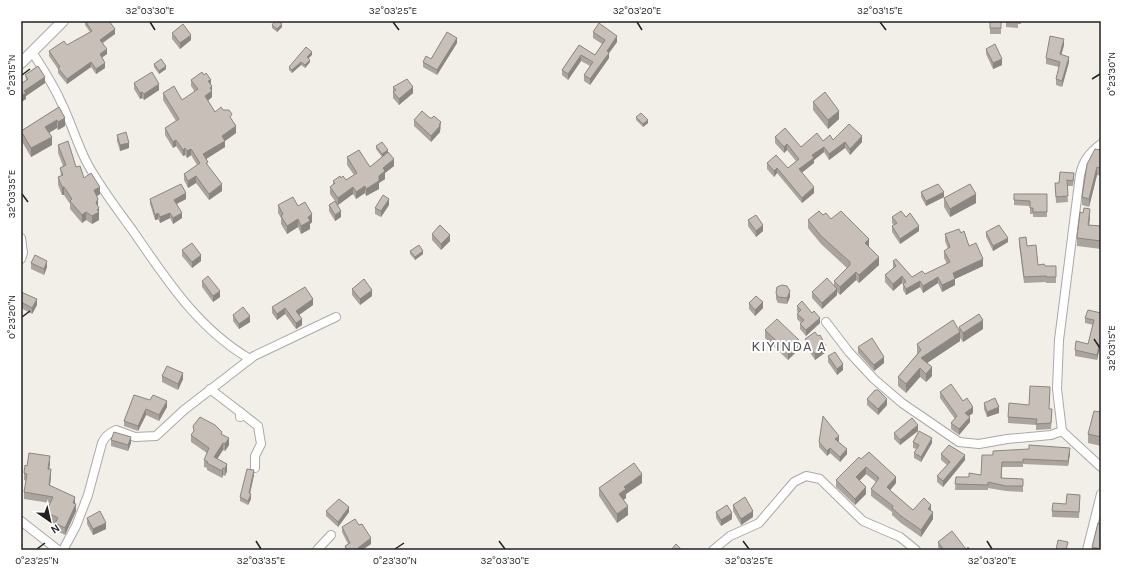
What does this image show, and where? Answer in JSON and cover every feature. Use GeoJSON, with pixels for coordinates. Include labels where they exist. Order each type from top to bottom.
{"type":"FeatureCollection","features":[{"type":"Feature","properties":{"kind":"street"},"geometry":{"type":"LineString","coordinates":[[21,62],[62,21]]}},
{"type":"Feature","properties":{"kind":"street"},"geometry":{"type":"LineString","coordinates":[[32,52],[53,85],[89,167],[167,279],[193,312],[213,332],[237,351],[250,359]]}},
{"type":"Feature","properties":{"kind":"street"},"geometry":{"type":"LineString","coordinates":[[1101,144],[1090,152],[1082,163],[1059,340],[1057,389],[1062,431],[1101,467]]}},
{"type":"Feature","properties":{"kind":"street"},"geometry":{"type":"LineString","coordinates":[[21,238],[23,253],[21,259]]}},
{"type":"Feature","properties":{"kind":"street"},"geometry":{"type":"LineString","coordinates":[[63,550],[76,526],[88,495],[105,438],[116,430],[135,437],[156,436],[210,389],[250,359],[336,317]]}},
{"type":"Feature","properties":{"kind":"street"},"geometry":{"type":"LineString","coordinates":[[826,322],[849,352],[874,379],[902,403],[959,442],[979,444],[1007,439],[1051,435],[1062,431]]}},
{"type":"Feature","properties":{"kind":"street"},"geometry":{"type":"LineString","coordinates":[[210,389],[240,414],[258,426],[261,444],[255,456],[255,468]]}},
{"type":"Feature","properties":{"kind":"street"},"geometry":{"type":"LineString","coordinates":[[713,550],[730,536],[759,523],[794,482],[806,476],[820,479],[863,521],[900,537],[916,550]]}},
{"type":"Feature","properties":{"kind":"street"},"geometry":{"type":"LineString","coordinates":[[1088,550],[1101,494]]}},
{"type":"Feature","properties":{"kind":"street"},"geometry":{"type":"LineString","coordinates":[[21,521],[58,550]]}},
{"type":"Feature","properties":{"kind":"street"},"geometry":{"type":"LineString","coordinates":[[317,550],[331,536]]}},
{"type":"Feature","properties":{"kind":"building"},"geometry":{"type":"Polygon","coordinates":[[[85,21],[109,21],[115,29],[100,40],[107,49],[100,54],[105,63],[96,69],[91,62],[67,79],[58,68],[60,67],[49,51],[64,41],[67,45],[92,31],[85,21]]]}},
{"type":"Feature","properties":{"kind":"building"},"geometry":{"type":"Polygon","coordinates":[[[275,21],[282,24],[277,29],[272,25],[275,21]]]}},
{"type":"Feature","properties":{"kind":"building"},"geometry":{"type":"Polygon","coordinates":[[[990,21],[1001,21],[1001,28],[990,28],[990,21]]]}},
{"type":"Feature","properties":{"kind":"building"},"geometry":{"type":"Polygon","coordinates":[[[599,23],[617,36],[607,51],[609,53],[590,79],[584,75],[593,62],[581,55],[568,74],[562,70],[579,45],[595,55],[605,40],[593,32],[599,23]]]}},
{"type":"Feature","properties":{"kind":"building"},"geometry":{"type":"Polygon","coordinates":[[[183,24],[191,35],[180,43],[172,33],[183,24]]]}},
{"type":"Feature","properties":{"kind":"building"},"geometry":{"type":"Polygon","coordinates":[[[447,32],[457,38],[437,70],[423,62],[426,56],[431,59],[447,32]]]}},
{"type":"Feature","properties":{"kind":"building"},"geometry":{"type":"Polygon","coordinates":[[[1050,36],[1064,39],[1060,54],[1069,57],[1062,81],[1056,79],[1060,62],[1046,58],[1050,36]]]}},
{"type":"Feature","properties":{"kind":"building"},"geometry":{"type":"Polygon","coordinates":[[[995,44],[1002,59],[993,63],[986,49],[995,44]]]}},
{"type":"Feature","properties":{"kind":"building"},"geometry":{"type":"Polygon","coordinates":[[[306,47],[312,52],[307,57],[310,60],[305,65],[301,62],[292,70],[289,67],[306,47]]]}},
{"type":"Feature","properties":{"kind":"building"},"geometry":{"type":"Polygon","coordinates":[[[161,59],[166,66],[159,71],[154,64],[161,59]]]}},
{"type":"Feature","properties":{"kind":"building"},"geometry":{"type":"Polygon","coordinates":[[[38,66],[45,77],[24,91],[26,93],[21,96],[21,84],[28,79],[25,75],[38,66]]]}},
{"type":"Feature","properties":{"kind":"building"},"geometry":{"type":"Polygon","coordinates":[[[152,72],[159,84],[144,94],[142,92],[140,93],[134,83],[152,72]]]}},
{"type":"Feature","properties":{"kind":"building"},"geometry":{"type":"Polygon","coordinates":[[[202,72],[204,75],[206,73],[211,80],[208,81],[212,86],[210,88],[212,91],[205,96],[215,112],[221,107],[223,110],[229,110],[232,114],[230,117],[236,126],[222,136],[225,141],[203,154],[208,162],[206,163],[222,184],[209,194],[196,176],[188,181],[184,174],[200,163],[191,149],[187,151],[185,148],[183,150],[176,140],[173,142],[165,128],[179,119],[163,93],[174,86],[182,100],[198,89],[191,80],[202,72]]]}},
{"type":"Feature","properties":{"kind":"building"},"geometry":{"type":"Polygon","coordinates":[[[407,79],[413,87],[399,99],[393,92],[396,90],[393,87],[407,79]]]}},
{"type":"Feature","properties":{"kind":"building"},"geometry":{"type":"Polygon","coordinates":[[[825,92],[839,111],[828,120],[813,102],[825,92]]]}},
{"type":"Feature","properties":{"kind":"building"},"geometry":{"type":"Polygon","coordinates":[[[59,107],[65,118],[58,122],[57,120],[45,127],[52,137],[31,148],[21,131],[59,107]]]}},
{"type":"Feature","properties":{"kind":"building"},"geometry":{"type":"Polygon","coordinates":[[[422,111],[430,118],[434,116],[441,122],[439,125],[440,126],[431,136],[414,120],[422,111]]]}},
{"type":"Feature","properties":{"kind":"building"},"geometry":{"type":"Polygon","coordinates":[[[641,113],[648,120],[643,124],[636,117],[641,113]]]}},
{"type":"Feature","properties":{"kind":"building"},"geometry":{"type":"Polygon","coordinates":[[[849,124],[862,136],[850,149],[845,142],[829,154],[824,147],[812,155],[814,158],[799,169],[814,187],[802,198],[777,168],[774,171],[767,163],[776,155],[788,168],[799,159],[787,144],[784,147],[775,137],[785,128],[801,147],[817,133],[823,141],[830,135],[833,140],[849,124]]]}},
{"type":"Feature","properties":{"kind":"building"},"geometry":{"type":"Polygon","coordinates":[[[126,132],[129,143],[120,145],[117,135],[126,132]]]}},
{"type":"Feature","properties":{"kind":"building"},"geometry":{"type":"Polygon","coordinates":[[[68,141],[76,167],[80,166],[84,178],[91,173],[100,187],[94,190],[98,199],[96,203],[99,208],[97,210],[99,212],[92,216],[86,212],[82,215],[70,201],[72,199],[64,187],[62,187],[58,177],[63,175],[60,168],[66,165],[58,145],[68,141]]]}},
{"type":"Feature","properties":{"kind":"building"},"geometry":{"type":"Polygon","coordinates":[[[382,142],[388,150],[382,154],[376,146],[382,142]]]}},
{"type":"Feature","properties":{"kind":"building"},"geometry":{"type":"Polygon","coordinates":[[[1095,149],[1101,150],[1101,168],[1097,167],[1089,199],[1082,197],[1087,164],[1095,149]]]}},
{"type":"Feature","properties":{"kind":"building"},"geometry":{"type":"Polygon","coordinates":[[[359,150],[370,167],[388,152],[394,159],[383,168],[385,171],[379,176],[379,181],[366,189],[365,186],[356,192],[353,187],[338,198],[330,187],[335,183],[333,181],[340,176],[341,178],[343,176],[346,180],[357,173],[347,157],[359,150]]]}},
{"type":"Feature","properties":{"kind":"building"},"geometry":{"type":"Polygon","coordinates":[[[1060,172],[1074,173],[1073,181],[1067,180],[1068,196],[1056,197],[1055,183],[1059,183],[1060,172]]]}},
{"type":"Feature","properties":{"kind":"building"},"geometry":{"type":"Polygon","coordinates":[[[181,184],[186,193],[174,200],[182,213],[173,218],[170,213],[160,217],[158,213],[155,215],[150,199],[181,184]]]}},
{"type":"Feature","properties":{"kind":"building"},"geometry":{"type":"Polygon","coordinates":[[[938,184],[944,192],[926,201],[921,192],[938,184]]]}},
{"type":"Feature","properties":{"kind":"building"},"geometry":{"type":"Polygon","coordinates":[[[970,184],[976,194],[950,209],[944,198],[970,184]]]}},
{"type":"Feature","properties":{"kind":"building"},"geometry":{"type":"Polygon","coordinates":[[[1014,194],[1047,194],[1047,212],[1033,212],[1033,208],[1030,208],[1030,201],[1014,200],[1014,194]]]}},
{"type":"Feature","properties":{"kind":"building"},"geometry":{"type":"Polygon","coordinates":[[[383,195],[389,199],[381,211],[375,208],[383,195]]]}},
{"type":"Feature","properties":{"kind":"building"},"geometry":{"type":"Polygon","coordinates":[[[293,197],[298,206],[305,202],[312,214],[308,217],[310,221],[301,226],[298,219],[287,226],[281,216],[283,214],[278,205],[293,197]]]}},
{"type":"Feature","properties":{"kind":"building"},"geometry":{"type":"Polygon","coordinates":[[[335,201],[341,211],[335,215],[329,205],[335,201]]]}},
{"type":"Feature","properties":{"kind":"building"},"geometry":{"type":"Polygon","coordinates":[[[1084,208],[1090,209],[1088,225],[1101,226],[1101,241],[1077,238],[1080,212],[1083,213],[1084,208]]]}},
{"type":"Feature","properties":{"kind":"building"},"geometry":{"type":"Polygon","coordinates":[[[819,211],[823,215],[826,213],[831,219],[841,211],[869,239],[865,243],[879,257],[859,275],[856,272],[840,287],[834,281],[850,265],[850,262],[821,236],[808,220],[819,211]]]}},
{"type":"Feature","properties":{"kind":"building"},"geometry":{"type":"Polygon","coordinates":[[[901,211],[906,217],[910,213],[919,226],[900,239],[892,226],[897,223],[892,217],[901,211]]]}},
{"type":"Feature","properties":{"kind":"building"},"geometry":{"type":"Polygon","coordinates":[[[756,215],[763,225],[756,231],[748,220],[756,215]]]}},
{"type":"Feature","properties":{"kind":"building"},"geometry":{"type":"Polygon","coordinates":[[[440,225],[450,235],[441,244],[432,234],[440,225]]]}},
{"type":"Feature","properties":{"kind":"building"},"geometry":{"type":"Polygon","coordinates":[[[999,225],[1008,238],[993,246],[986,232],[999,225]]]}},
{"type":"Feature","properties":{"kind":"building"},"geometry":{"type":"Polygon","coordinates":[[[959,229],[961,233],[964,231],[969,246],[976,243],[983,259],[953,273],[955,279],[942,285],[938,277],[923,286],[920,281],[906,289],[903,284],[906,282],[902,276],[893,284],[885,275],[896,266],[893,261],[896,259],[912,277],[922,271],[925,274],[950,262],[944,251],[950,247],[945,234],[959,229]]]}},
{"type":"Feature","properties":{"kind":"building"},"geometry":{"type":"Polygon","coordinates":[[[1026,237],[1027,246],[1036,245],[1038,265],[1044,264],[1045,266],[1056,266],[1056,277],[1024,277],[1019,238],[1026,237]]]}},
{"type":"Feature","properties":{"kind":"building"},"geometry":{"type":"Polygon","coordinates":[[[192,243],[201,255],[192,262],[182,250],[192,243]]]}},
{"type":"Feature","properties":{"kind":"building"},"geometry":{"type":"Polygon","coordinates":[[[419,245],[423,251],[415,257],[410,251],[419,245]]]}},
{"type":"Feature","properties":{"kind":"building"},"geometry":{"type":"Polygon","coordinates":[[[35,255],[47,261],[44,269],[31,263],[35,255]]]}},
{"type":"Feature","properties":{"kind":"building"},"geometry":{"type":"Polygon","coordinates":[[[208,276],[220,291],[213,296],[202,281],[208,276]]]}},
{"type":"Feature","properties":{"kind":"building"},"geometry":{"type":"Polygon","coordinates":[[[827,278],[837,289],[822,303],[812,292],[827,278]]]}},
{"type":"Feature","properties":{"kind":"building"},"geometry":{"type":"Polygon","coordinates":[[[364,279],[372,290],[360,299],[352,289],[364,279]]]}},
{"type":"Feature","properties":{"kind":"building"},"geometry":{"type":"Polygon","coordinates":[[[782,285],[787,286],[790,291],[787,298],[778,297],[776,293],[777,287],[782,285]]]}},
{"type":"Feature","properties":{"kind":"building"},"geometry":{"type":"Polygon","coordinates":[[[305,287],[313,299],[296,311],[302,319],[296,323],[285,308],[277,314],[272,307],[305,287]]]}},
{"type":"Feature","properties":{"kind":"building"},"geometry":{"type":"Polygon","coordinates":[[[21,292],[37,299],[32,308],[21,302],[21,292]]]}},
{"type":"Feature","properties":{"kind":"building"},"geometry":{"type":"Polygon","coordinates":[[[756,296],[763,302],[755,310],[749,303],[756,296]]]}},
{"type":"Feature","properties":{"kind":"building"},"geometry":{"type":"Polygon","coordinates":[[[802,301],[812,313],[814,311],[820,318],[806,330],[800,324],[804,320],[797,314],[801,310],[797,306],[802,301]]]}},
{"type":"Feature","properties":{"kind":"building"},"geometry":{"type":"Polygon","coordinates":[[[243,307],[250,316],[239,324],[233,315],[243,307]]]}},
{"type":"Feature","properties":{"kind":"building"},"geometry":{"type":"Polygon","coordinates":[[[1088,310],[1101,313],[1101,346],[1099,346],[1097,355],[1075,350],[1076,341],[1088,344],[1094,320],[1085,318],[1088,310]]]}},
{"type":"Feature","properties":{"kind":"building"},"geometry":{"type":"Polygon","coordinates":[[[979,314],[983,320],[963,333],[959,327],[979,314]]]}},
{"type":"Feature","properties":{"kind":"building"},"geometry":{"type":"Polygon","coordinates":[[[777,319],[799,340],[788,352],[765,330],[777,319]]]}},
{"type":"Feature","properties":{"kind":"building"},"geometry":{"type":"Polygon","coordinates":[[[953,320],[960,332],[921,358],[932,367],[926,374],[920,368],[906,384],[898,377],[921,350],[917,344],[953,320]]]}},
{"type":"Feature","properties":{"kind":"building"},"geometry":{"type":"Polygon","coordinates":[[[815,332],[818,336],[820,335],[826,346],[815,354],[805,339],[815,332]]]}},
{"type":"Feature","properties":{"kind":"building"},"geometry":{"type":"Polygon","coordinates":[[[872,338],[884,357],[874,365],[858,347],[872,338]]]}},
{"type":"Feature","properties":{"kind":"building"},"geometry":{"type":"Polygon","coordinates":[[[835,352],[843,364],[837,369],[828,356],[835,352]]]}},
{"type":"Feature","properties":{"kind":"building"},"geometry":{"type":"Polygon","coordinates":[[[167,366],[183,373],[178,384],[162,376],[167,366]]]}},
{"type":"Feature","properties":{"kind":"building"},"geometry":{"type":"Polygon","coordinates":[[[951,384],[963,401],[967,398],[973,407],[965,413],[970,417],[959,429],[951,423],[957,416],[940,392],[951,384]]]}},
{"type":"Feature","properties":{"kind":"building"},"geometry":{"type":"Polygon","coordinates":[[[1030,386],[1050,387],[1049,409],[1052,409],[1051,423],[1036,424],[1037,419],[1008,417],[1009,403],[1029,405],[1030,386]]]}},
{"type":"Feature","properties":{"kind":"building"},"geometry":{"type":"Polygon","coordinates":[[[875,390],[878,390],[887,399],[878,409],[867,399],[875,390]]]}},
{"type":"Feature","properties":{"kind":"building"},"geometry":{"type":"Polygon","coordinates":[[[134,395],[150,400],[153,395],[167,401],[159,415],[146,409],[138,426],[124,421],[134,395]]]}},
{"type":"Feature","properties":{"kind":"building"},"geometry":{"type":"Polygon","coordinates":[[[995,398],[999,407],[987,412],[984,403],[995,398]]]}},
{"type":"Feature","properties":{"kind":"building"},"geometry":{"type":"Polygon","coordinates":[[[1094,411],[1101,412],[1101,437],[1088,434],[1094,411]]]}},
{"type":"Feature","properties":{"kind":"building"},"geometry":{"type":"Polygon","coordinates":[[[823,416],[839,436],[835,439],[847,449],[840,457],[830,448],[827,451],[819,442],[823,416]]]}},
{"type":"Feature","properties":{"kind":"building"},"geometry":{"type":"Polygon","coordinates":[[[200,417],[215,425],[222,432],[221,434],[229,438],[225,444],[223,443],[214,457],[227,464],[225,469],[223,468],[222,471],[204,460],[209,448],[191,435],[194,431],[193,426],[200,417]]]}},
{"type":"Feature","properties":{"kind":"building"},"geometry":{"type":"Polygon","coordinates":[[[912,418],[918,425],[900,440],[894,433],[912,418]]]}},
{"type":"Feature","properties":{"kind":"building"},"geometry":{"type":"Polygon","coordinates":[[[919,431],[932,438],[921,457],[914,453],[919,445],[913,442],[919,431]]]}},
{"type":"Feature","properties":{"kind":"building"},"geometry":{"type":"Polygon","coordinates":[[[114,432],[131,437],[128,445],[111,440],[114,432]]]}},
{"type":"Feature","properties":{"kind":"building"},"geometry":{"type":"Polygon","coordinates":[[[949,445],[965,455],[943,481],[937,476],[950,462],[941,454],[949,445]]]}},
{"type":"Feature","properties":{"kind":"building"},"geometry":{"type":"Polygon","coordinates":[[[1029,445],[1070,448],[1068,461],[1023,459],[1023,462],[1002,462],[1001,478],[1023,479],[1023,486],[1006,486],[988,482],[988,485],[955,484],[956,477],[969,477],[969,473],[981,475],[982,455],[993,455],[993,451],[1029,449],[1029,445]]]}},
{"type":"Feature","properties":{"kind":"building"},"geometry":{"type":"Polygon","coordinates":[[[869,452],[896,477],[887,487],[913,510],[924,498],[931,505],[928,509],[933,512],[921,530],[901,516],[892,508],[893,506],[871,489],[879,478],[866,467],[856,477],[866,487],[855,499],[836,480],[859,457],[861,459],[869,452]]]}},
{"type":"Feature","properties":{"kind":"building"},"geometry":{"type":"Polygon","coordinates":[[[29,453],[50,456],[48,469],[51,469],[49,485],[75,497],[73,503],[76,504],[65,528],[55,523],[58,518],[46,512],[53,497],[24,492],[27,474],[24,473],[25,465],[27,466],[29,453]]]}},
{"type":"Feature","properties":{"kind":"building"},"geometry":{"type":"Polygon","coordinates":[[[634,463],[642,474],[624,487],[626,489],[619,494],[628,506],[617,514],[599,488],[634,463]]]}},
{"type":"Feature","properties":{"kind":"building"},"geometry":{"type":"Polygon","coordinates":[[[247,469],[254,470],[249,493],[251,494],[248,501],[240,497],[247,469]]]}},
{"type":"Feature","properties":{"kind":"building"},"geometry":{"type":"Polygon","coordinates":[[[1067,494],[1080,495],[1079,512],[1052,511],[1053,503],[1066,504],[1067,494]]]}},
{"type":"Feature","properties":{"kind":"building"},"geometry":{"type":"Polygon","coordinates":[[[745,497],[753,511],[741,519],[733,505],[745,497]]]}},
{"type":"Feature","properties":{"kind":"building"},"geometry":{"type":"Polygon","coordinates":[[[339,499],[349,507],[338,522],[326,511],[339,499]]]}},
{"type":"Feature","properties":{"kind":"building"},"geometry":{"type":"Polygon","coordinates":[[[727,505],[732,513],[721,520],[716,512],[727,505]]]}},
{"type":"Feature","properties":{"kind":"building"},"geometry":{"type":"Polygon","coordinates":[[[100,511],[106,523],[93,529],[87,518],[100,511]]]}},
{"type":"Feature","properties":{"kind":"building"},"geometry":{"type":"Polygon","coordinates":[[[355,519],[359,525],[362,524],[371,538],[358,548],[358,550],[347,550],[345,546],[350,543],[342,527],[355,519]]]}},
{"type":"Feature","properties":{"kind":"building"},"geometry":{"type":"Polygon","coordinates":[[[1098,523],[1101,524],[1101,549],[1092,547],[1098,523]]]}},
{"type":"Feature","properties":{"kind":"building"},"geometry":{"type":"Polygon","coordinates":[[[952,531],[966,549],[968,547],[970,550],[944,550],[938,542],[952,531]]]}},
{"type":"Feature","properties":{"kind":"building"},"geometry":{"type":"Polygon","coordinates":[[[1058,540],[1068,542],[1066,550],[1056,550],[1058,540]]]}},
{"type":"Feature","properties":{"kind":"building"},"geometry":{"type":"Polygon","coordinates":[[[676,544],[682,550],[671,550],[676,544]]]}},
{"type":"Feature","properties":{"kind":"district","name":"KIYINDA A"},"geometry":{"type":"Point","coordinates":[789,346]}}]}
